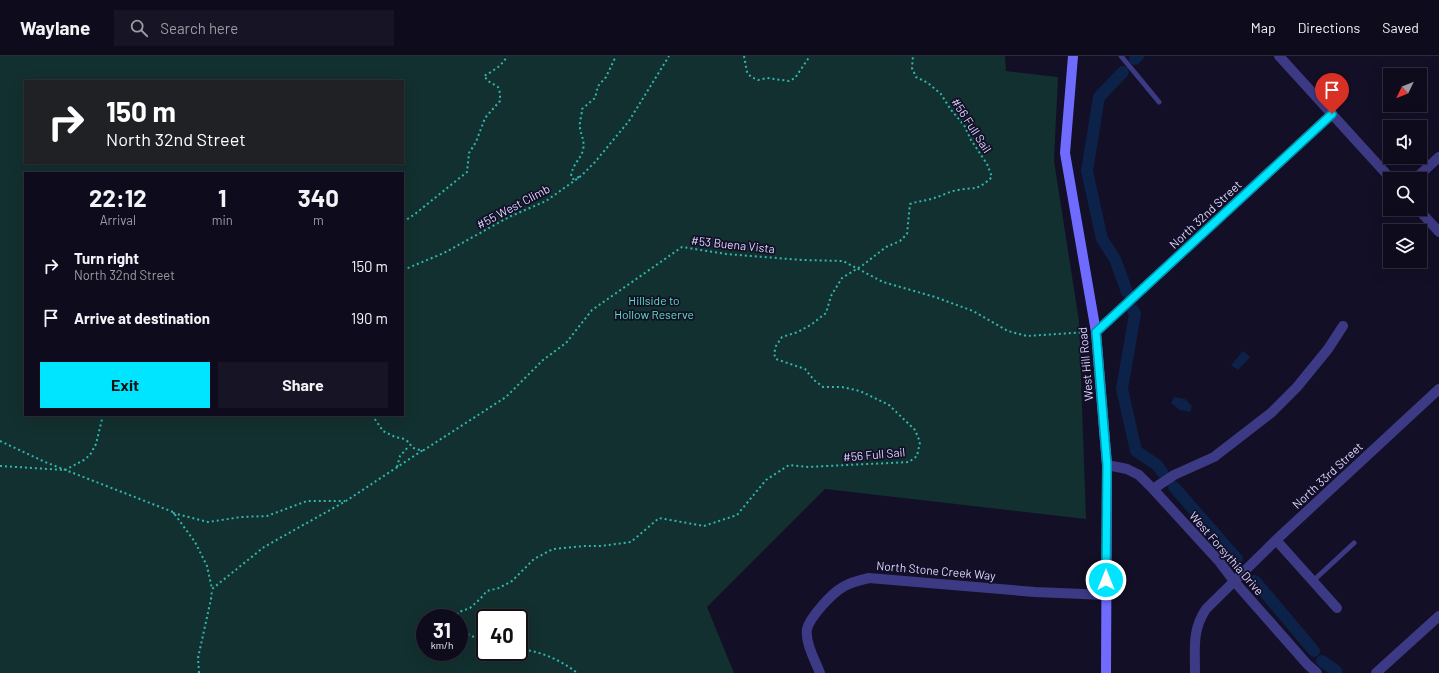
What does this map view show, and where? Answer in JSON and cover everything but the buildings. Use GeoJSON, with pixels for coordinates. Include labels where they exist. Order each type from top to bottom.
{"type":"FeatureCollection","features":[{"type":"Feature","properties":{"kind":"street","name":"West Hill Road"},"geometry":{"type":"LineString","coordinates":[[1073,56],[1065,153],[1096,332],[1107,465],[1106,673]]}},
{"type":"Feature","properties":{"kind":"street"},"geometry":{"type":"LineString","coordinates":[[1279,56],[1385,172]]}},
{"type":"Feature","properties":{"kind":"street","name":"North 32nd Street"},"geometry":{"type":"LineString","coordinates":[[1096,332],[1332,114]]}},
{"type":"Feature","properties":{"kind":"street"},"geometry":{"type":"LineString","coordinates":[[1423,172],[1439,157]]}},
{"type":"Feature","properties":{"kind":"street"},"geometry":{"type":"LineString","coordinates":[[1424,216],[1439,232]]}},
{"type":"Feature","properties":{"kind":"street"},"geometry":{"type":"LineString","coordinates":[[1153,489],[1174,475],[1214,457],[1270,413],[1297,387],[1328,349],[1343,326]]}},
{"type":"Feature","properties":{"kind":"street","name":"North 33rd Street"},"geometry":{"type":"LineString","coordinates":[[1195,673],[1195,632],[1200,618],[1206,608],[1276,540],[1439,389]]}},
{"type":"Feature","properties":{"kind":"street","name":"West Forsythia Drive"},"geometry":{"type":"LineString","coordinates":[[1107,465],[1128,469],[1139,475],[1218,560],[1234,582],[1307,664],[1317,673]]}},
{"type":"Feature","properties":{"kind":"street"},"geometry":{"type":"LineString","coordinates":[[1276,540],[1338,608]]}},
{"type":"Feature","properties":{"kind":"street","name":"North Stone Creek Way"},"geometry":{"type":"LineString","coordinates":[[820,673],[809,646],[807,629],[814,613],[841,588],[855,581],[869,578],[1035,592],[1106,595]]}},
{"type":"Feature","properties":{"kind":"street"},"geometry":{"type":"LineString","coordinates":[[1376,673],[1434,626],[1439,616]]}},
{"type":"Feature","properties":{"kind":"lane"},"geometry":{"type":"LineString","coordinates":[[1121,56],[1159,102]]}},
{"type":"Feature","properties":{"kind":"lane"},"geometry":{"type":"LineString","coordinates":[[1313,581],[1354,543]]}},
{"type":"Feature","properties":{"kind":"path"},"geometry":{"type":"LineString","coordinates":[[404,221],[468,172],[469,153],[476,142],[485,118],[500,101],[498,87],[488,81],[484,76],[494,70],[505,60],[507,56]]}},
{"type":"Feature","properties":{"kind":"path"},"geometry":{"type":"LineString","coordinates":[[581,176],[573,178],[571,176],[572,169],[582,154],[583,148],[583,136],[580,128],[582,109],[595,98],[598,86],[606,77],[616,56]]}},
{"type":"Feature","properties":{"kind":"path","name":"#55 West Climb"},"geometry":{"type":"LineString","coordinates":[[404,270],[444,253],[509,217],[546,201],[581,176],[595,162],[629,121],[669,56]]}},
{"type":"Feature","properties":{"kind":"path"},"geometry":{"type":"LineString","coordinates":[[744,56],[747,72],[751,77],[758,80],[768,78],[789,80],[795,78],[810,56]]}},
{"type":"Feature","properties":{"kind":"path","name":"#56 Full Sail"},"geometry":{"type":"LineString","coordinates":[[467,609],[487,591],[500,588],[512,581],[534,559],[553,549],[601,546],[631,542],[659,518],[704,526],[737,515],[766,480],[789,465],[808,467],[909,462],[917,456],[920,442],[915,430],[890,405],[860,391],[842,387],[823,387],[814,380],[805,369],[776,359],[774,354],[776,346],[782,337],[798,332],[812,324],[826,313],[831,296],[842,278],[886,247],[900,241],[907,234],[910,204],[918,201],[933,199],[957,190],[974,189],[982,186],[992,177],[987,164],[971,140],[964,125],[950,110],[941,94],[928,83],[916,77],[912,68],[913,56]]}},
{"type":"Feature","properties":{"kind":"path","name":"#53 Buena Vista"},"geometry":{"type":"LineString","coordinates":[[212,589],[264,547],[346,501],[506,397],[543,360],[566,343],[592,310],[682,248],[726,254],[802,260],[843,261],[882,282],[935,297],[973,311],[1008,332],[1028,336],[1096,332]]}},
{"type":"Feature","properties":{"kind":"path"},"geometry":{"type":"LineString","coordinates":[[0,466],[65,470],[84,460],[90,455],[96,444],[103,416]]}},
{"type":"Feature","properties":{"kind":"path"},"geometry":{"type":"LineString","coordinates":[[373,416],[383,431],[395,437],[405,438],[410,445],[417,450],[424,450]]}},
{"type":"Feature","properties":{"kind":"path"},"geometry":{"type":"LineString","coordinates":[[0,441],[65,470],[172,512],[208,522],[241,517],[267,516],[307,501],[346,501]]}},
{"type":"Feature","properties":{"kind":"path"},"geometry":{"type":"LineString","coordinates":[[396,468],[400,456],[410,445]]}},
{"type":"Feature","properties":{"kind":"path"},"geometry":{"type":"LineString","coordinates":[[172,512],[195,542],[207,566],[212,589],[198,658],[199,673]]}},
{"type":"Feature","properties":{"kind":"path"},"geometry":{"type":"LineString","coordinates":[[528,652],[543,654],[557,660],[577,673]]}},
{"type":"Feature","properties":{"kind":"green space","name":"Hillside to Hollow Reserve"},"geometry":{"type":"Polygon","coordinates":[[[0,56],[1005,56],[1006,71],[1058,77],[1054,161],[1079,321],[1086,519],[825,489],[707,607],[734,673],[0,673],[0,56]]]}},
{"type":"Feature","properties":{"kind":"water"},"geometry":{"type":"Polygon","coordinates":[[[1243,351],[1250,357],[1238,370],[1231,365],[1243,351]]]}},
{"type":"Feature","properties":{"kind":"water"},"geometry":{"type":"Polygon","coordinates":[[[1174,397],[1185,399],[1192,406],[1190,412],[1180,410],[1171,403],[1174,397]]]}},
{"type":"Feature","properties":{"kind":"waterway"},"geometry":{"type":"LineString","coordinates":[[1135,59],[1138,56]]}},
{"type":"Feature","properties":{"kind":"waterway"},"geometry":{"type":"LineString","coordinates":[[1123,72],[1099,97],[1087,171],[1102,239],[1115,259],[1127,292]]}},
{"type":"Feature","properties":{"kind":"waterway"},"geometry":{"type":"LineString","coordinates":[[1133,310],[1135,314],[1122,389],[1136,451],[1157,465],[1162,472]]}},
{"type":"Feature","properties":{"kind":"waterway"},"geometry":{"type":"LineString","coordinates":[[1174,487],[1237,559]]}},
{"type":"Feature","properties":{"kind":"waterway"},"geometry":{"type":"LineString","coordinates":[[1255,581],[1314,651]]}},
{"type":"Feature","properties":{"kind":"waterway"},"geometry":{"type":"LineString","coordinates":[[1322,661],[1336,671]]}},
{"type":"Feature","properties":{"kind":"route"},"geometry":{"type":"LineString","coordinates":[[1106,580],[1107,465],[1096,332],[1332,114]]}}]}
